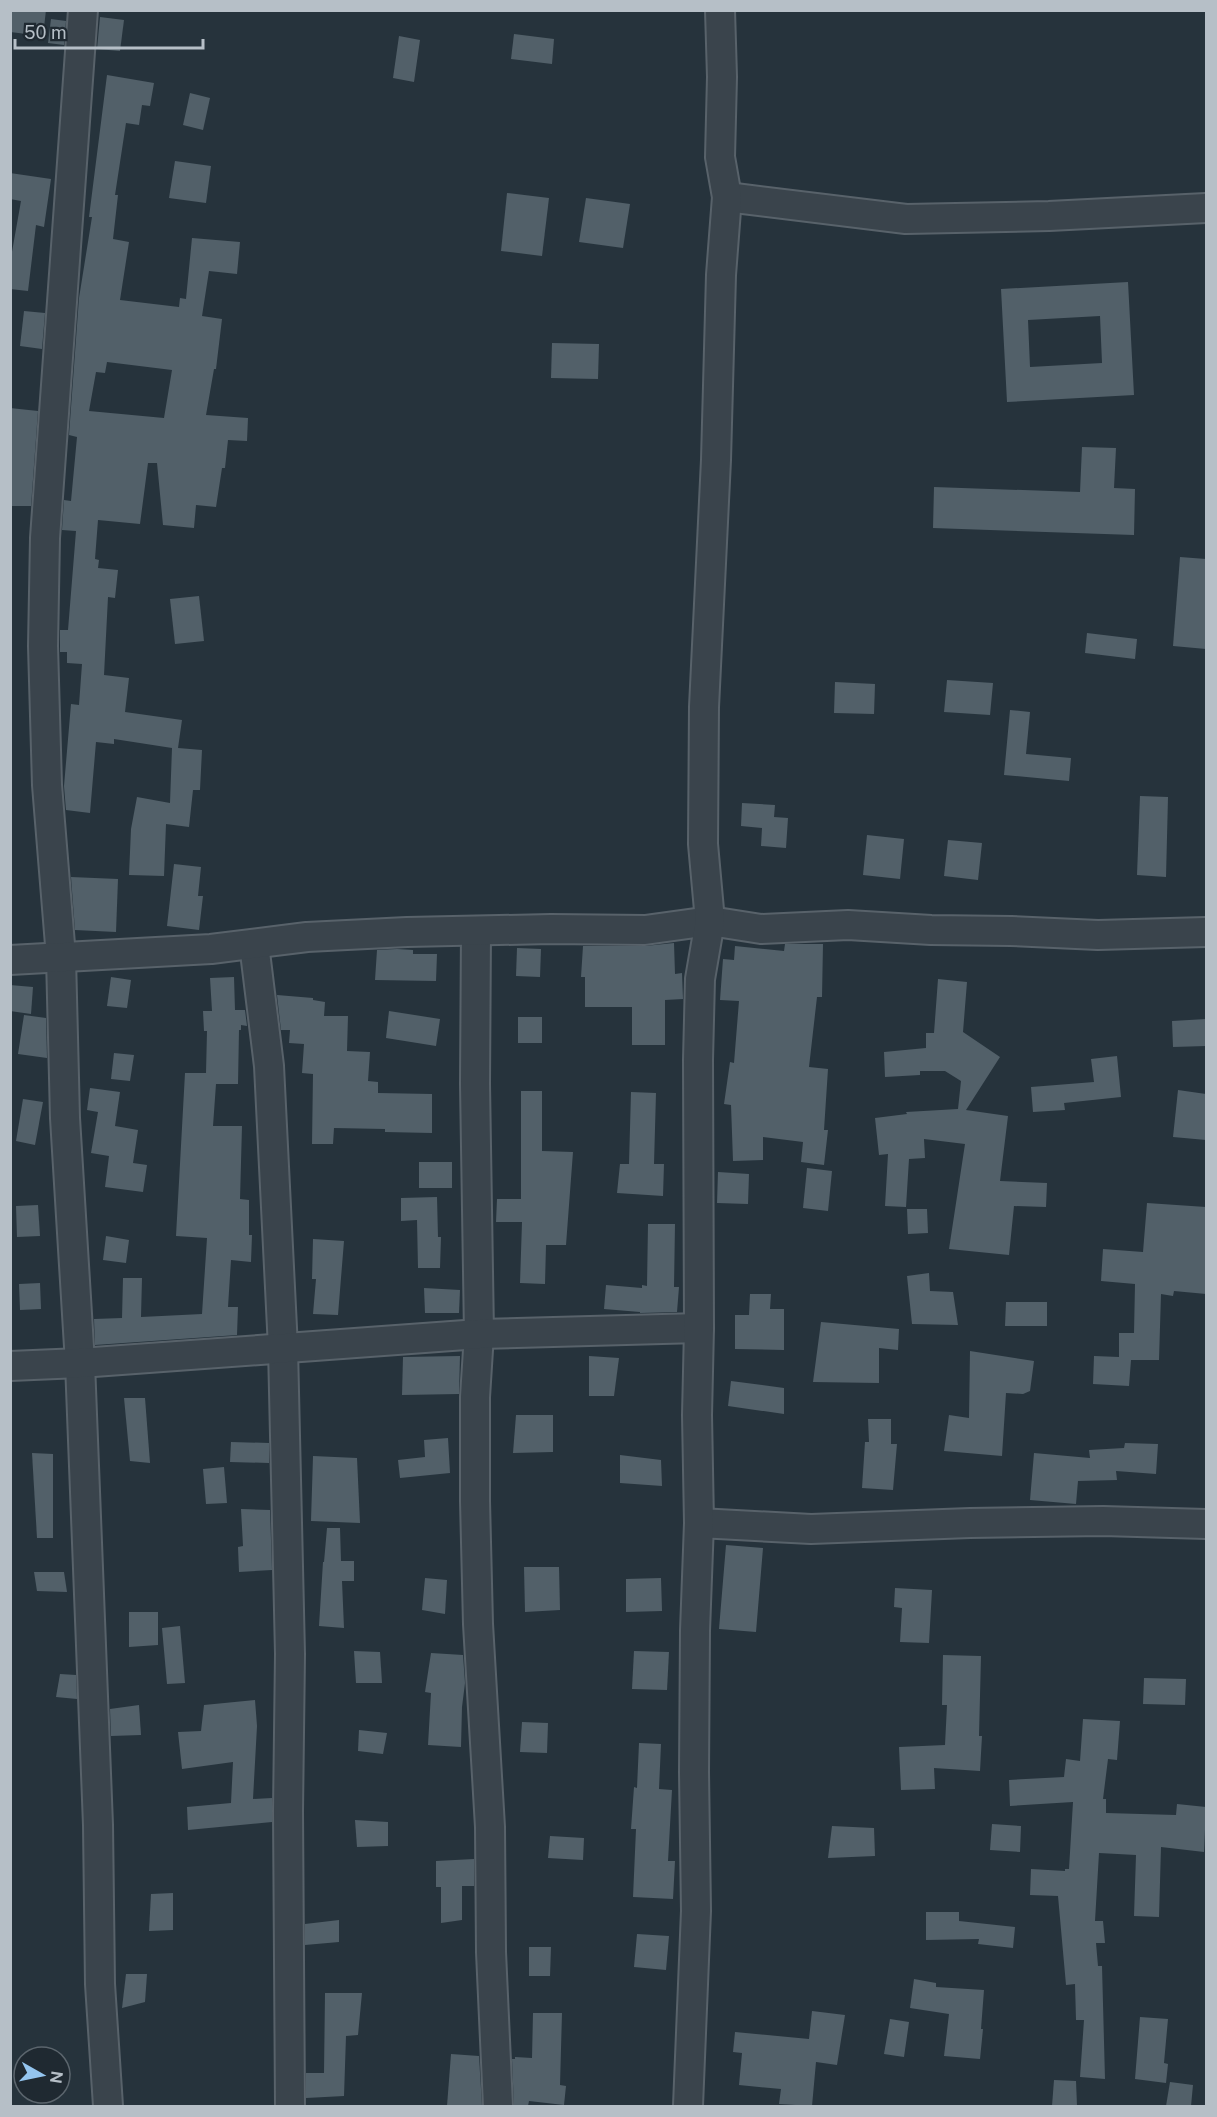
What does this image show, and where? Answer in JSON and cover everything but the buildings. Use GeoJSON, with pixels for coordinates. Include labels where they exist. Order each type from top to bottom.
{"type":"FeatureCollection","features":[{"type":"Feature","properties":{"kind":"street"},"geometry":{"type":"LineString","coordinates":[[83,10],[45,538],[43,646],[47,785],[61,957],[65,1118],[80,1363],[98,1825],[100,1984],[108,2106]]}},
{"type":"Feature","properties":{"kind":"street"},"geometry":{"type":"LineString","coordinates":[[688,2106],[696,1911],[695,1643],[699,1523],[697,1415],[700,979],[710,921],[703,844],[704,707],[716,472],[721,275],[727,197],[720,157],[722,77],[720,10]]}},
{"type":"Feature","properties":{"kind":"street"},"geometry":{"type":"LineString","coordinates":[[727,197],[906,219],[1049,216],[1206,208]]}},
{"type":"Feature","properties":{"kind":"street"},"geometry":{"type":"LineString","coordinates":[[10,960],[211,950],[307,937],[551,929],[645,930],[710,921],[761,929],[848,925],[1098,935],[1206,932]]}},
{"type":"Feature","properties":{"kind":"street"},"geometry":{"type":"LineString","coordinates":[[476,931],[475,1096],[479,1334],[475,1397],[477,1613],[490,1827],[491,1952],[498,2106]]}},
{"type":"Feature","properties":{"kind":"street"},"geometry":{"type":"LineString","coordinates":[[254,944],[269,1066],[283,1348],[291,1654],[288,1811],[290,2106]]}},
{"type":"Feature","properties":{"kind":"street"},"geometry":{"type":"LineString","coordinates":[[10,1366],[479,1334],[699,1328]]}},
{"type":"Feature","properties":{"kind":"street"},"geometry":{"type":"LineString","coordinates":[[699,1523],[811,1529],[1103,1521],[1206,1524]]}}]}
